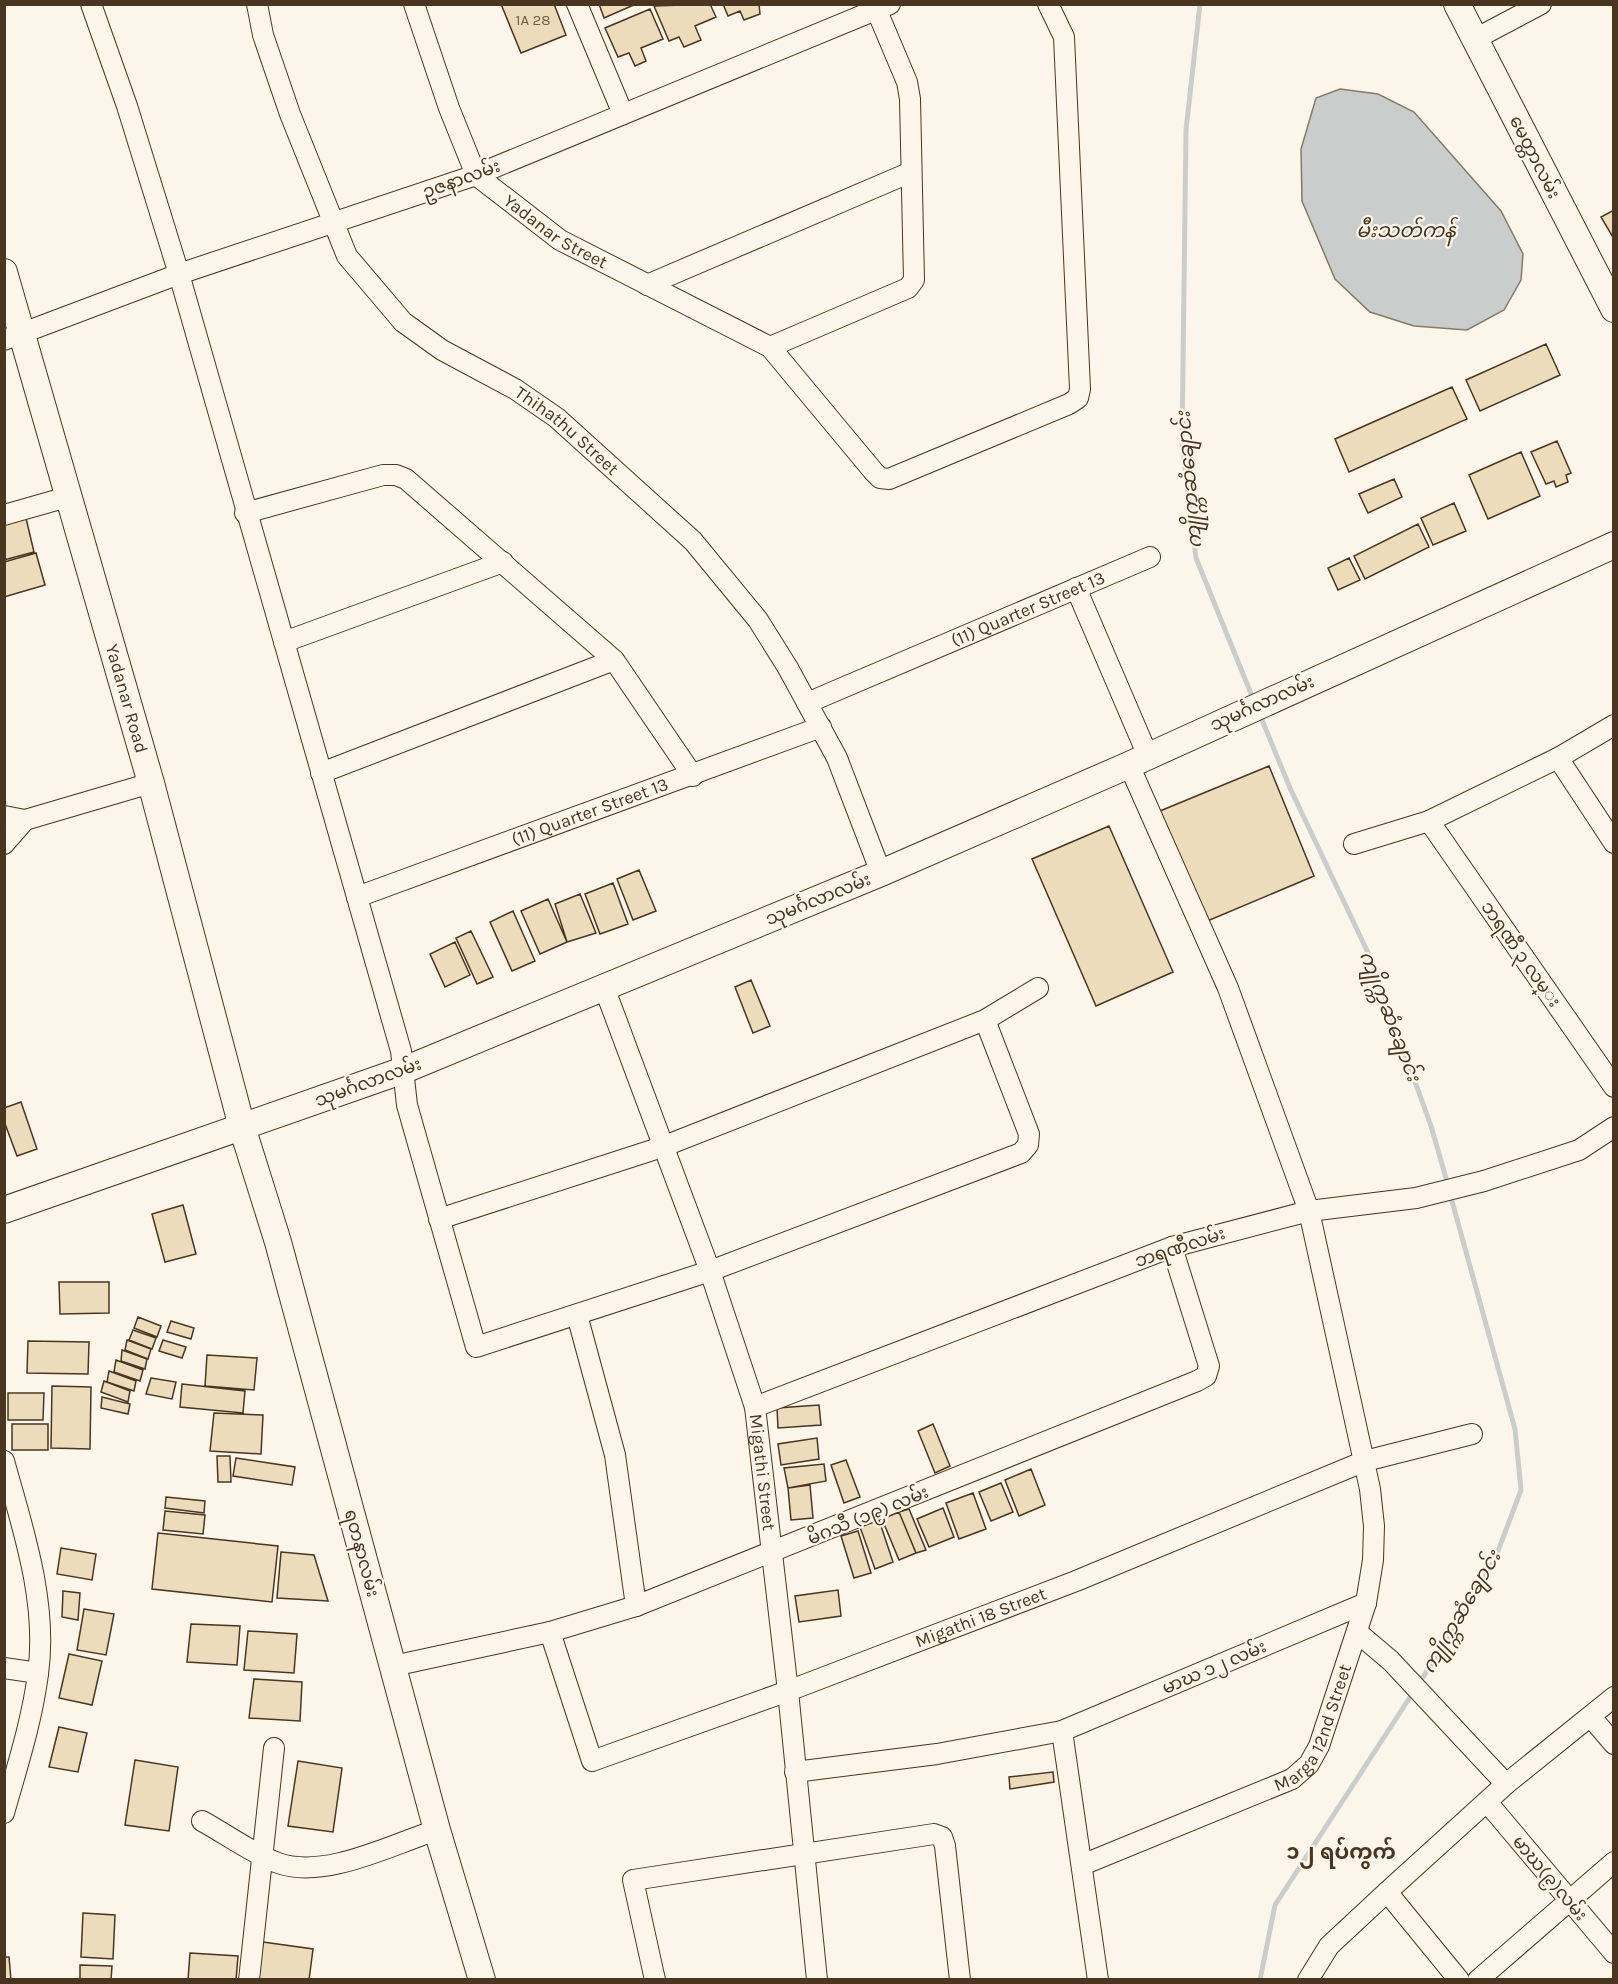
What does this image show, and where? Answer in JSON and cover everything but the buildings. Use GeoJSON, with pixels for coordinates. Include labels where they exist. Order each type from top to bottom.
{"type":"FeatureCollection","features":[{"type":"Feature","properties":{"kind":"main road","name":"မေတ္တာလမ်း"},"geometry":{"type":"LineString","coordinates":[[1457,4],[1614,309]]}},
{"type":"Feature","properties":{"kind":"main road","name":"Yadanar Road"},"geometry":{"type":"LineString","coordinates":[[4,272],[14,336],[67,496],[151,783],[242,1127]]}},
{"type":"Feature","properties":{"kind":"main road","name":"သုမင်္ဂလာလမ်း"},"geometry":{"type":"LineString","coordinates":[[4,1210],[404,1070],[881,873],[1138,761],[1614,545]]}},
{"type":"Feature","properties":{"kind":"main road","name":"ရတနာလမ်း"},"geometry":{"type":"LineString","coordinates":[[242,1127],[278,1242],[437,1830],[482,1980]]}},
{"type":"Feature","properties":{"kind":"street"},"geometry":{"type":"LineString","coordinates":[[91,4],[127,106],[179,274],[245,513],[401,1051],[407,1106],[476,1347],[710,1271],[1021,1153],[1028,1145],[1029,1134],[985,1020]]}},
{"type":"Feature","properties":{"kind":"street","name":"Thihathu Street"},"geometry":{"type":"LineString","coordinates":[[257,4],[263,35],[290,114],[347,256],[403,322],[442,350],[515,389],[557,418],[693,541],[758,620],[821,727],[837,758],[881,873]]}},
{"type":"Feature","properties":{"kind":"street"},"geometry":{"type":"LineString","coordinates":[[414,4],[449,108],[476,175]]}},
{"type":"Feature","properties":{"kind":"street"},"geometry":{"type":"LineString","coordinates":[[577,4],[623,114]]}},
{"type":"Feature","properties":{"kind":"street"},"geometry":{"type":"LineString","coordinates":[[880,6],[907,82],[910,99],[910,172],[915,275],[912,285],[770,347],[880,478],[889,479],[1069,404],[1078,398],[1080,389],[1064,38],[1048,4]]}},
{"type":"Feature","properties":{"kind":"street"},"geometry":{"type":"LineString","coordinates":[[1475,39],[1541,4]]}},
{"type":"Feature","properties":{"kind":"street","name":"ဥဇနာလမ်း"},"geometry":{"type":"LineString","coordinates":[[14,336],[179,274],[476,175],[880,6]]}},
{"type":"Feature","properties":{"kind":"street"},"geometry":{"type":"LineString","coordinates":[[647,285],[910,172]]}},
{"type":"Feature","properties":{"kind":"street","name":"Yadanar Street"},"geometry":{"type":"LineString","coordinates":[[476,175],[560,240],[770,347]]}},
{"type":"Feature","properties":{"kind":"street"},"geometry":{"type":"LineString","coordinates":[[245,513],[383,475],[396,475],[406,479],[614,660],[693,776]]}},
{"type":"Feature","properties":{"kind":"street"},"geometry":{"type":"LineString","coordinates":[[4,515],[67,496]]}},
{"type":"Feature","properties":{"kind":"street","name":"(11) Quarter Street 13"},"geometry":{"type":"LineString","coordinates":[[807,703],[1149,557]]}},
{"type":"Feature","properties":{"kind":"street"},"geometry":{"type":"LineString","coordinates":[[284,642],[503,562]]}},
{"type":"Feature","properties":{"kind":"street","name":"Marga 12nd Street"},"geometry":{"type":"LineString","coordinates":[[1076,588],[1138,761],[1228,988],[1309,1211],[1365,1461],[1374,1526],[1373,1560],[1358,1633],[1319,1746],[1309,1764],[1292,1779],[1082,1865]]}},
{"type":"Feature","properties":{"kind":"street"},"geometry":{"type":"LineString","coordinates":[[321,773],[614,660]]}},
{"type":"Feature","properties":{"kind":"street"},"geometry":{"type":"LineString","coordinates":[[1354,844],[1429,821],[1558,758],[1614,725]]}},
{"type":"Feature","properties":{"kind":"street","name":"(11) Quarter Street 13"},"geometry":{"type":"LineString","coordinates":[[357,897],[693,776],[821,727]]}},
{"type":"Feature","properties":{"kind":"street"},"geometry":{"type":"LineString","coordinates":[[1558,758],[1614,843]]}},
{"type":"Feature","properties":{"kind":"street"},"geometry":{"type":"LineString","coordinates":[[4,816],[26,820],[151,783]]}},
{"type":"Feature","properties":{"kind":"street"},"geometry":{"type":"LineString","coordinates":[[4,844],[26,820]]}},
{"type":"Feature","properties":{"kind":"street","name":"ဘရဏီ ၃ လမ္း"},"geometry":{"type":"LineString","coordinates":[[1429,821],[1614,1087]]}},
{"type":"Feature","properties":{"kind":"street","name":"Migathi Street"},"geometry":{"type":"LineString","coordinates":[[604,987],[710,1271],[755,1407],[788,1691],[802,1856],[817,1980]]}},
{"type":"Feature","properties":{"kind":"street"},"geometry":{"type":"LineString","coordinates":[[439,1218],[662,1146],[985,1020],[1038,988]]}},
{"type":"Feature","properties":{"kind":"street","name":"ဘရဏီလမ်း"},"geometry":{"type":"LineString","coordinates":[[755,1407],[1172,1247],[1309,1211],[1416,1198],[1484,1181],[1579,1150],[1614,1127]]}},
{"type":"Feature","properties":{"kind":"street","name":"မိဂသီ (၁၉) လမ်း"},"geometry":{"type":"LineString","coordinates":[[393,1666],[550,1632],[636,1606],[773,1554],[1206,1376],[1209,1366],[1172,1247]]}},
{"type":"Feature","properties":{"kind":"street"},"geometry":{"type":"LineString","coordinates":[[577,1315],[619,1476],[636,1606]]}},
{"type":"Feature","properties":{"kind":"street","name":"Migathi 18 Street"},"geometry":{"type":"LineString","coordinates":[[550,1632],[592,1761],[788,1691],[1076,1581],[1365,1461],[1472,1434]]}},
{"type":"Feature","properties":{"kind":"street"},"geometry":{"type":"LineString","coordinates":[[4,1461],[38,1602],[38,1672],[23,1745],[4,1813]]}},
{"type":"Feature","properties":{"kind":"street","name":"မာဃ ၁၂ လမ်း"},"geometry":{"type":"LineString","coordinates":[[795,1772],[937,1754],[1062,1731],[1366,1603]]}},
{"type":"Feature","properties":{"kind":"street"},"geometry":{"type":"LineString","coordinates":[[1358,1633],[1391,1661],[1453,1730],[1506,1784]]}},
{"type":"Feature","properties":{"kind":"street"},"geometry":{"type":"LineString","coordinates":[[4,1668],[38,1672]]}},
{"type":"Feature","properties":{"kind":"street"},"geometry":{"type":"LineString","coordinates":[[1308,1980],[1329,1946],[1387,1892],[1506,1784],[1614,1697]]}},
{"type":"Feature","properties":{"kind":"street"},"geometry":{"type":"LineString","coordinates":[[1591,1717],[1614,1744]]}},
{"type":"Feature","properties":{"kind":"street"},"geometry":{"type":"LineString","coordinates":[[1062,1731],[1098,1980]]}},
{"type":"Feature","properties":{"kind":"street"},"geometry":{"type":"LineString","coordinates":[[249,1980],[274,1748]]}},
{"type":"Feature","properties":{"kind":"street","name":"မာဃ(၉)လမ်း"},"geometry":{"type":"LineString","coordinates":[[1487,1802],[1614,1953]]}},
{"type":"Feature","properties":{"kind":"street"},"geometry":{"type":"LineString","coordinates":[[202,1821],[279,1864],[322,1867],[365,1856],[437,1830]]}},
{"type":"Feature","properties":{"kind":"street"},"geometry":{"type":"LineString","coordinates":[[655,1980],[633,1880],[802,1856],[934,1834],[942,1838],[960,1980]]}},
{"type":"Feature","properties":{"kind":"street"},"geometry":{"type":"LineString","coordinates":[[1478,1980],[1614,1862]]}},
{"type":"Feature","properties":{"kind":"street"},"geometry":{"type":"LineString","coordinates":[[1387,1892],[1459,1980]]}},
{"type":"Feature","properties":{"kind":"water","name":"မီးသတ်ကန်"},"geometry":{"type":"Polygon","coordinates":[[[1340,89],[1378,94],[1414,112],[1501,211],[1523,254],[1521,280],[1504,310],[1467,330],[1414,326],[1370,312],[1335,279],[1302,201],[1301,149],[1316,98],[1340,89]]]}},
{"type":"Feature","properties":{"kind":"waterway","name":"ကျိုက္ကဆံချောင်း"},"geometry":{"type":"LineString","coordinates":[[1200,4],[1186,130],[1182,443],[1196,558],[1254,701]]}},
{"type":"Feature","properties":{"kind":"waterway","name":"ကျိုက္ကဆံချောင်း"},"geometry":{"type":"LineString","coordinates":[[1260,715],[1290,788],[1371,959],[1431,1126],[1448,1185]]}},
{"type":"Feature","properties":{"kind":"waterway","name":"ကျိုက္ကဆံချောင်း"},"geometry":{"type":"LineString","coordinates":[[1419,1683],[1457,1626],[1495,1559],[1521,1490],[1515,1429],[1450,1194]]}},
{"type":"Feature","properties":{"kind":"waterway","name":"ကျိုက္ကဆံချောင်း"},"geometry":{"type":"LineString","coordinates":[[1260,1980],[1275,1905],[1414,1691]]}},
{"type":"Feature","properties":{"kind":"district","name":"၁၂ ရပ်ကွက်"},"geometry":{"type":"Point","coordinates":[1341,1852]}}]}
